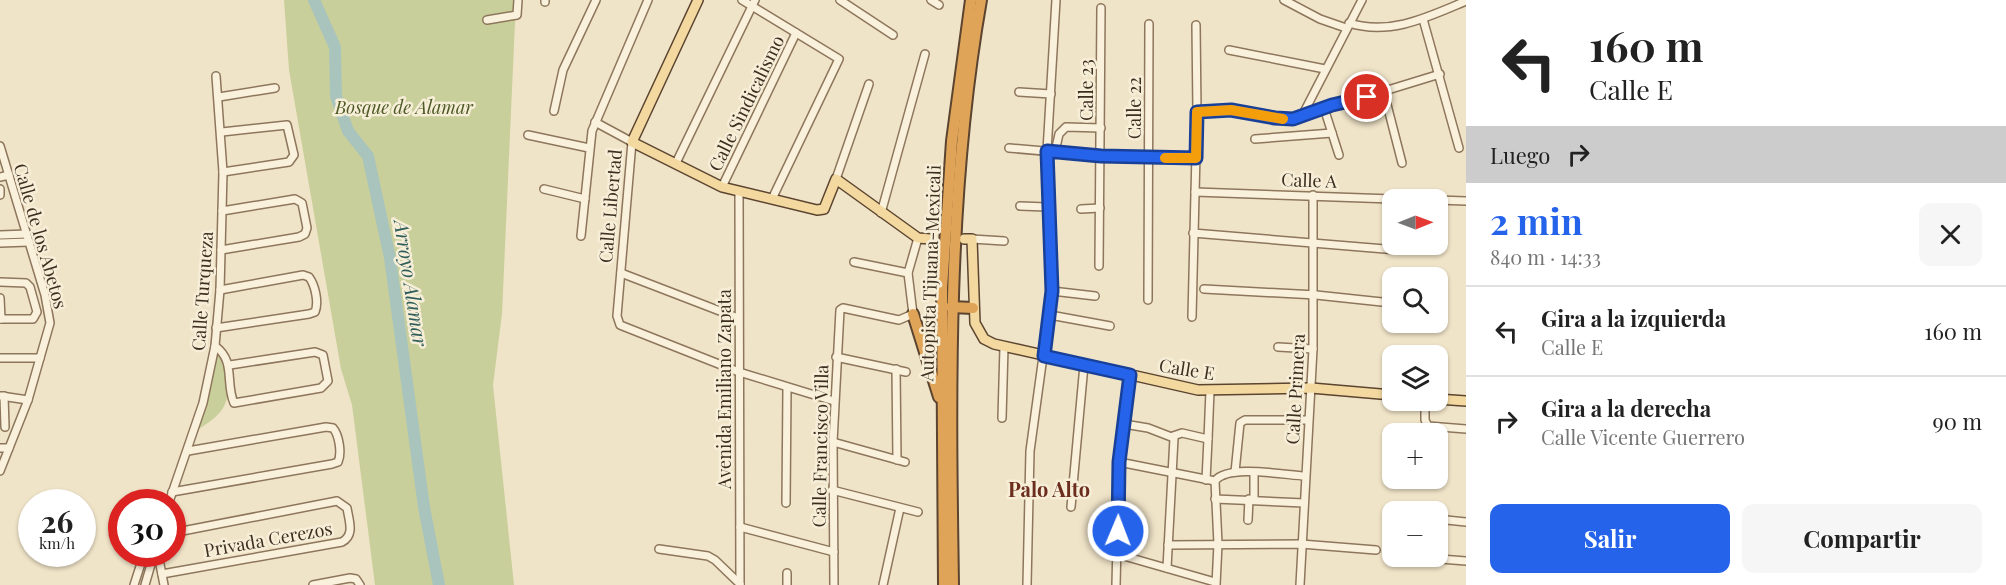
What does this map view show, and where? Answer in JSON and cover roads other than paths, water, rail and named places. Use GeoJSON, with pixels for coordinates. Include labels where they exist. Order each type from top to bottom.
{"type":"FeatureCollection","features":[{"type":"Feature","properties":{"kind":"highway","name":"Autopista Tijuana-Mexicali"},"geometry":{"type":"LineString","coordinates":[[944,585],[942,288],[952,141],[971,0]]}},
{"type":"Feature","properties":{"kind":"highway","name":"Autopista Tijuana-Mexicali"},"geometry":{"type":"LineString","coordinates":[[953,585],[951,308],[965,120],[981,0]]}},
{"type":"Feature","properties":{"kind":"highway"},"geometry":{"type":"LineString","coordinates":[[951,308],[973,308]]}},
{"type":"Feature","properties":{"kind":"highway"},"geometry":{"type":"LineString","coordinates":[[911,317],[942,406]]}},
{"type":"Feature","properties":{"kind":"main road","name":"Calle Libertad"},"geometry":{"type":"LineString","coordinates":[[632,142],[698,0]]}},
{"type":"Feature","properties":{"kind":"main road"},"geometry":{"type":"LineString","coordinates":[[632,142],[722,187],[739,193],[821,210],[824,209],[836,179],[918,238],[930,239]]}},
{"type":"Feature","properties":{"kind":"main road","name":"Calle E"},"geometry":{"type":"LineString","coordinates":[[968,239],[975,323],[984,339],[1004,347],[1210,391],[1311,388],[1382,394]]}},
{"type":"Feature","properties":{"kind":"main road"},"geometry":{"type":"LineString","coordinates":[[1448,400],[1466,401]]}},
{"type":"Feature","properties":{"kind":"street"},"geometry":{"type":"LineString","coordinates":[[487,20],[517,15],[518,0]]}},
{"type":"Feature","properties":{"kind":"street"},"geometry":{"type":"LineString","coordinates":[[554,111],[563,70],[596,0]]}},
{"type":"Feature","properties":{"kind":"street"},"geometry":{"type":"LineString","coordinates":[[582,236],[590,148],[596,122],[648,0]]}},
{"type":"Feature","properties":{"kind":"street"},"geometry":{"type":"LineString","coordinates":[[742,0],[754,3],[796,33],[839,59],[772,199]]}},
{"type":"Feature","properties":{"kind":"street"},"geometry":{"type":"LineString","coordinates":[[840,0],[893,35]]}},
{"type":"Feature","properties":{"kind":"street"},"geometry":{"type":"LineString","coordinates":[[931,0],[939,5]]}},
{"type":"Feature","properties":{"kind":"street"},"geometry":{"type":"LineString","coordinates":[[1027,585],[1030,451],[1052,291],[1047,207],[1056,0]]}},
{"type":"Feature","properties":{"kind":"street"},"geometry":{"type":"LineString","coordinates":[[1284,0],[1320,19],[1376,28],[1423,20],[1466,1]]}},
{"type":"Feature","properties":{"kind":"street"},"geometry":{"type":"LineString","coordinates":[[1302,116],[1362,0]]}},
{"type":"Feature","properties":{"kind":"street"},"geometry":{"type":"LineString","coordinates":[[676,163],[754,3]]}},
{"type":"Feature","properties":{"kind":"street","name":"Calle 23"},"geometry":{"type":"LineString","coordinates":[[1099,266],[1101,8]]}},
{"type":"Feature","properties":{"kind":"street"},"geometry":{"type":"LineString","coordinates":[[1423,20],[1459,148]]}},
{"type":"Feature","properties":{"kind":"street","name":"Calle 22"},"geometry":{"type":"LineString","coordinates":[[1148,300],[1149,24]]}},
{"type":"Feature","properties":{"kind":"street"},"geometry":{"type":"LineString","coordinates":[[1192,317],[1197,112],[1196,25]]}},
{"type":"Feature","properties":{"kind":"street","name":"Calle Sindicalismo"},"geometry":{"type":"LineString","coordinates":[[722,187],[796,33]]}},
{"type":"Feature","properties":{"kind":"street"},"geometry":{"type":"LineString","coordinates":[[1229,50],[1325,69]]}},
{"type":"Feature","properties":{"kind":"street"},"geometry":{"type":"LineString","coordinates":[[881,213],[925,54]]}},
{"type":"Feature","properties":{"kind":"street"},"geometry":{"type":"LineString","coordinates":[[1197,112],[1231,110],[1284,119],[1384,93],[1440,74]]}},
{"type":"Feature","properties":{"kind":"street","name":"Calle Turqueza"},"geometry":{"type":"LineString","coordinates":[[173,489],[210,381],[215,346],[220,290],[223,172],[222,132],[216,76]]}},
{"type":"Feature","properties":{"kind":"street"},"geometry":{"type":"LineString","coordinates":[[836,179],[869,84]]}},
{"type":"Feature","properties":{"kind":"street"},"geometry":{"type":"LineString","coordinates":[[219,97],[275,88]]}},
{"type":"Feature","properties":{"kind":"street"},"geometry":{"type":"LineString","coordinates":[[1019,92],[1051,94]]}},
{"type":"Feature","properties":{"kind":"street"},"geometry":{"type":"LineString","coordinates":[[1384,93],[1402,163]]}},
{"type":"Feature","properties":{"kind":"street"},"geometry":{"type":"LineString","coordinates":[[1324,108],[1339,156]]}},
{"type":"Feature","properties":{"kind":"street"},"geometry":{"type":"LineString","coordinates":[[596,122],[632,142]]}},
{"type":"Feature","properties":{"kind":"street"},"geometry":{"type":"LineString","coordinates":[[222,132],[287,125],[294,155],[289,162],[223,172]]}},
{"type":"Feature","properties":{"kind":"street"},"geometry":{"type":"LineString","coordinates":[[1051,151],[1059,134],[1066,127],[1101,128]]}},
{"type":"Feature","properties":{"kind":"street"},"geometry":{"type":"LineString","coordinates":[[1255,139],[1332,133]]}},
{"type":"Feature","properties":{"kind":"street"},"geometry":{"type":"LineString","coordinates":[[528,135],[590,148]]}},
{"type":"Feature","properties":{"kind":"street","name":"Calle Libertad"},"geometry":{"type":"LineString","coordinates":[[632,142],[618,322],[624,327],[739,372]]}},
{"type":"Feature","properties":{"kind":"street","name":"Calle de los Abetos"},"geometry":{"type":"LineString","coordinates":[[0,146],[45,295],[50,323],[28,399],[0,471]]}},
{"type":"Feature","properties":{"kind":"street"},"geometry":{"type":"LineString","coordinates":[[1009,148],[1101,156],[1196,158]]}},
{"type":"Feature","properties":{"kind":"street"},"geometry":{"type":"LineString","coordinates":[[0,177],[9,175]]}},
{"type":"Feature","properties":{"kind":"street"},"geometry":{"type":"LineString","coordinates":[[0,189],[0,195]]}},
{"type":"Feature","properties":{"kind":"street"},"geometry":{"type":"LineString","coordinates":[[544,189],[585,199]]}},
{"type":"Feature","properties":{"kind":"street","name":"Calle A"},"geometry":{"type":"LineString","coordinates":[[1195,192],[1382,198]]}},
{"type":"Feature","properties":{"kind":"street","name":"Avenida Emiliano Zapata"},"geometry":{"type":"LineString","coordinates":[[739,193],[740,584]]}},
{"type":"Feature","properties":{"kind":"street","name":"Calle Primera"},"geometry":{"type":"LineString","coordinates":[[1300,585],[1313,349],[1313,195]]}},
{"type":"Feature","properties":{"kind":"street"},"geometry":{"type":"LineString","coordinates":[[221,250],[299,237],[305,234],[307,228],[302,203],[295,199],[222,211]]}},
{"type":"Feature","properties":{"kind":"street"},"geometry":{"type":"LineString","coordinates":[[1448,200],[1466,201]]}},
{"type":"Feature","properties":{"kind":"street"},"geometry":{"type":"LineString","coordinates":[[1020,206],[1047,207]]}},
{"type":"Feature","properties":{"kind":"street"},"geometry":{"type":"LineString","coordinates":[[1081,209],[1100,208]]}},
{"type":"Feature","properties":{"kind":"street"},"geometry":{"type":"LineString","coordinates":[[1193,233],[1382,249]]}},
{"type":"Feature","properties":{"kind":"street"},"geometry":{"type":"LineString","coordinates":[[0,235],[27,234]]}},
{"type":"Feature","properties":{"kind":"street"},"geometry":{"type":"LineString","coordinates":[[911,317],[908,273],[918,238]]}},
{"type":"Feature","properties":{"kind":"street"},"geometry":{"type":"LineString","coordinates":[[968,239],[1004,241]]}},
{"type":"Feature","properties":{"kind":"street"},"geometry":{"type":"LineString","coordinates":[[0,243],[29,242]]}},
{"type":"Feature","properties":{"kind":"street"},"geometry":{"type":"LineString","coordinates":[[854,262],[908,273]]}},
{"type":"Feature","properties":{"kind":"street"},"geometry":{"type":"LineString","coordinates":[[621,273],[738,318]]}},
{"type":"Feature","properties":{"kind":"street"},"geometry":{"type":"LineString","coordinates":[[216,328],[309,314],[317,307],[313,283],[303,274],[220,290]]}},
{"type":"Feature","properties":{"kind":"street"},"geometry":{"type":"LineString","coordinates":[[0,282],[26,283],[34,298],[37,312],[35,318],[0,319],[0,298]]}},
{"type":"Feature","properties":{"kind":"street"},"geometry":{"type":"LineString","coordinates":[[1204,289],[1313,295],[1382,302]]}},
{"type":"Feature","properties":{"kind":"street"},"geometry":{"type":"LineString","coordinates":[[1052,291],[1095,297]]}},
{"type":"Feature","properties":{"kind":"street"},"geometry":{"type":"LineString","coordinates":[[34,298],[45,295]]}},
{"type":"Feature","properties":{"kind":"street","name":"Calle Francisco Villa"},"geometry":{"type":"LineString","coordinates":[[834,585],[832,489],[834,401],[841,309],[899,320],[911,317]]}},
{"type":"Feature","properties":{"kind":"street"},"geometry":{"type":"LineString","coordinates":[[1050,315],[1110,326]]}},
{"type":"Feature","properties":{"kind":"street"},"geometry":{"type":"LineString","coordinates":[[215,346],[225,355],[230,365],[232,400],[238,404],[321,388],[328,381],[323,355],[315,352],[230,365]]}},
{"type":"Feature","properties":{"kind":"street"},"geometry":{"type":"LineString","coordinates":[[1002,418],[1004,347]]}},
{"type":"Feature","properties":{"kind":"street"},"geometry":{"type":"LineString","coordinates":[[1278,347],[1313,349]]}},
{"type":"Feature","properties":{"kind":"street"},"geometry":{"type":"LineString","coordinates":[[836,357],[906,372]]}},
{"type":"Feature","properties":{"kind":"street"},"geometry":{"type":"LineString","coordinates":[[0,358],[40,358]]}},
{"type":"Feature","properties":{"kind":"street"},"geometry":{"type":"LineString","coordinates":[[1071,507],[1084,365]]}},
{"type":"Feature","properties":{"kind":"street"},"geometry":{"type":"LineString","coordinates":[[896,369],[897,460]]}},
{"type":"Feature","properties":{"kind":"street"},"geometry":{"type":"LineString","coordinates":[[739,372],[787,389],[834,401]]}},
{"type":"Feature","properties":{"kind":"street"},"geometry":{"type":"LineString","coordinates":[[1116,585],[1119,462],[1130,375]]}},
{"type":"Feature","properties":{"kind":"street"},"geometry":{"type":"LineString","coordinates":[[786,503],[787,389]]}},
{"type":"Feature","properties":{"kind":"street"},"geometry":{"type":"LineString","coordinates":[[1206,480],[1210,391]]}},
{"type":"Feature","properties":{"kind":"street"},"geometry":{"type":"LineString","coordinates":[[5,427],[2,396],[28,399]]}},
{"type":"Feature","properties":{"kind":"street"},"geometry":{"type":"LineString","coordinates":[[1425,411],[1428,426],[1466,429]]}},
{"type":"Feature","properties":{"kind":"street"},"geometry":{"type":"LineString","coordinates":[[1235,471],[1240,423],[1245,420],[1308,420]]}},
{"type":"Feature","properties":{"kind":"street"},"geometry":{"type":"LineString","coordinates":[[1124,424],[1173,436],[1182,434],[1208,439]]}},
{"type":"Feature","properties":{"kind":"street"},"geometry":{"type":"LineString","coordinates":[[186,490],[332,464],[338,462],[340,458],[337,432],[333,428],[326,427],[188,450]]}},
{"type":"Feature","properties":{"kind":"street"},"geometry":{"type":"LineString","coordinates":[[1167,568],[1173,436]]}},
{"type":"Feature","properties":{"kind":"street"},"geometry":{"type":"LineString","coordinates":[[833,442],[906,462]]}},
{"type":"Feature","properties":{"kind":"street"},"geometry":{"type":"LineString","coordinates":[[0,448],[9,448]]}},
{"type":"Feature","properties":{"kind":"street"},"geometry":{"type":"LineString","coordinates":[[1119,462],[1215,481]]}},
{"type":"Feature","properties":{"kind":"street"},"geometry":{"type":"LineString","coordinates":[[1117,554],[1216,583],[1218,544],[1215,481],[1219,476],[1235,471],[1305,476]]}},
{"type":"Feature","properties":{"kind":"street"},"geometry":{"type":"LineString","coordinates":[[1248,520],[1254,473]]}},
{"type":"Feature","properties":{"kind":"street"},"geometry":{"type":"LineString","coordinates":[[832,489],[918,512]]}},
{"type":"Feature","properties":{"kind":"street"},"geometry":{"type":"LineString","coordinates":[[1215,499],[1304,503]]}},
{"type":"Feature","properties":{"kind":"street","name":"Privada Cerezos"},"geometry":{"type":"LineString","coordinates":[[162,574],[342,542],[351,532],[346,508],[337,501],[186,530]]}},
{"type":"Feature","properties":{"kind":"street"},"geometry":{"type":"LineString","coordinates":[[883,585],[900,508]]}},
{"type":"Feature","properties":{"kind":"street"},"geometry":{"type":"LineString","coordinates":[[1448,520],[1466,522]]}},
{"type":"Feature","properties":{"kind":"street"},"geometry":{"type":"LineString","coordinates":[[740,527],[834,552]]}},
{"type":"Feature","properties":{"kind":"street"},"geometry":{"type":"LineString","coordinates":[[1168,544],[1301,544],[1376,550]]}},
{"type":"Feature","properties":{"kind":"street"},"geometry":{"type":"LineString","coordinates":[[659,549],[708,556],[740,584]]}},
{"type":"Feature","properties":{"kind":"street"},"geometry":{"type":"LineString","coordinates":[[1448,560],[1466,561]]}},
{"type":"Feature","properties":{"kind":"street"},"geometry":{"type":"LineString","coordinates":[[140,567],[134,583],[145,585],[151,567]]}},
{"type":"Feature","properties":{"kind":"street"},"geometry":{"type":"LineString","coordinates":[[160,567],[164,585]]}},
{"type":"Feature","properties":{"kind":"street"},"geometry":{"type":"LineString","coordinates":[[787,573],[788,585]]}},
{"type":"Feature","properties":{"kind":"street"},"geometry":{"type":"LineString","coordinates":[[313,585],[350,578],[356,579],[360,585]]}},
{"type":"Feature","properties":{"kind":"waterway","name":"Arroyo Alamar"},"geometry":{"type":"LineString","coordinates":[[314,0],[335,47],[336,96],[348,131],[368,156],[390,258],[424,507],[439,585]]}},
{"type":"Feature","properties":{"kind":"district","name":"Palo Alto"},"geometry":{"type":"Point","coordinates":[1049,488]}},
{"type":"Feature","properties":{"kind":"park label","name":"Bosque de Alamar"},"geometry":{"type":"Point","coordinates":[404,107]}}]}
